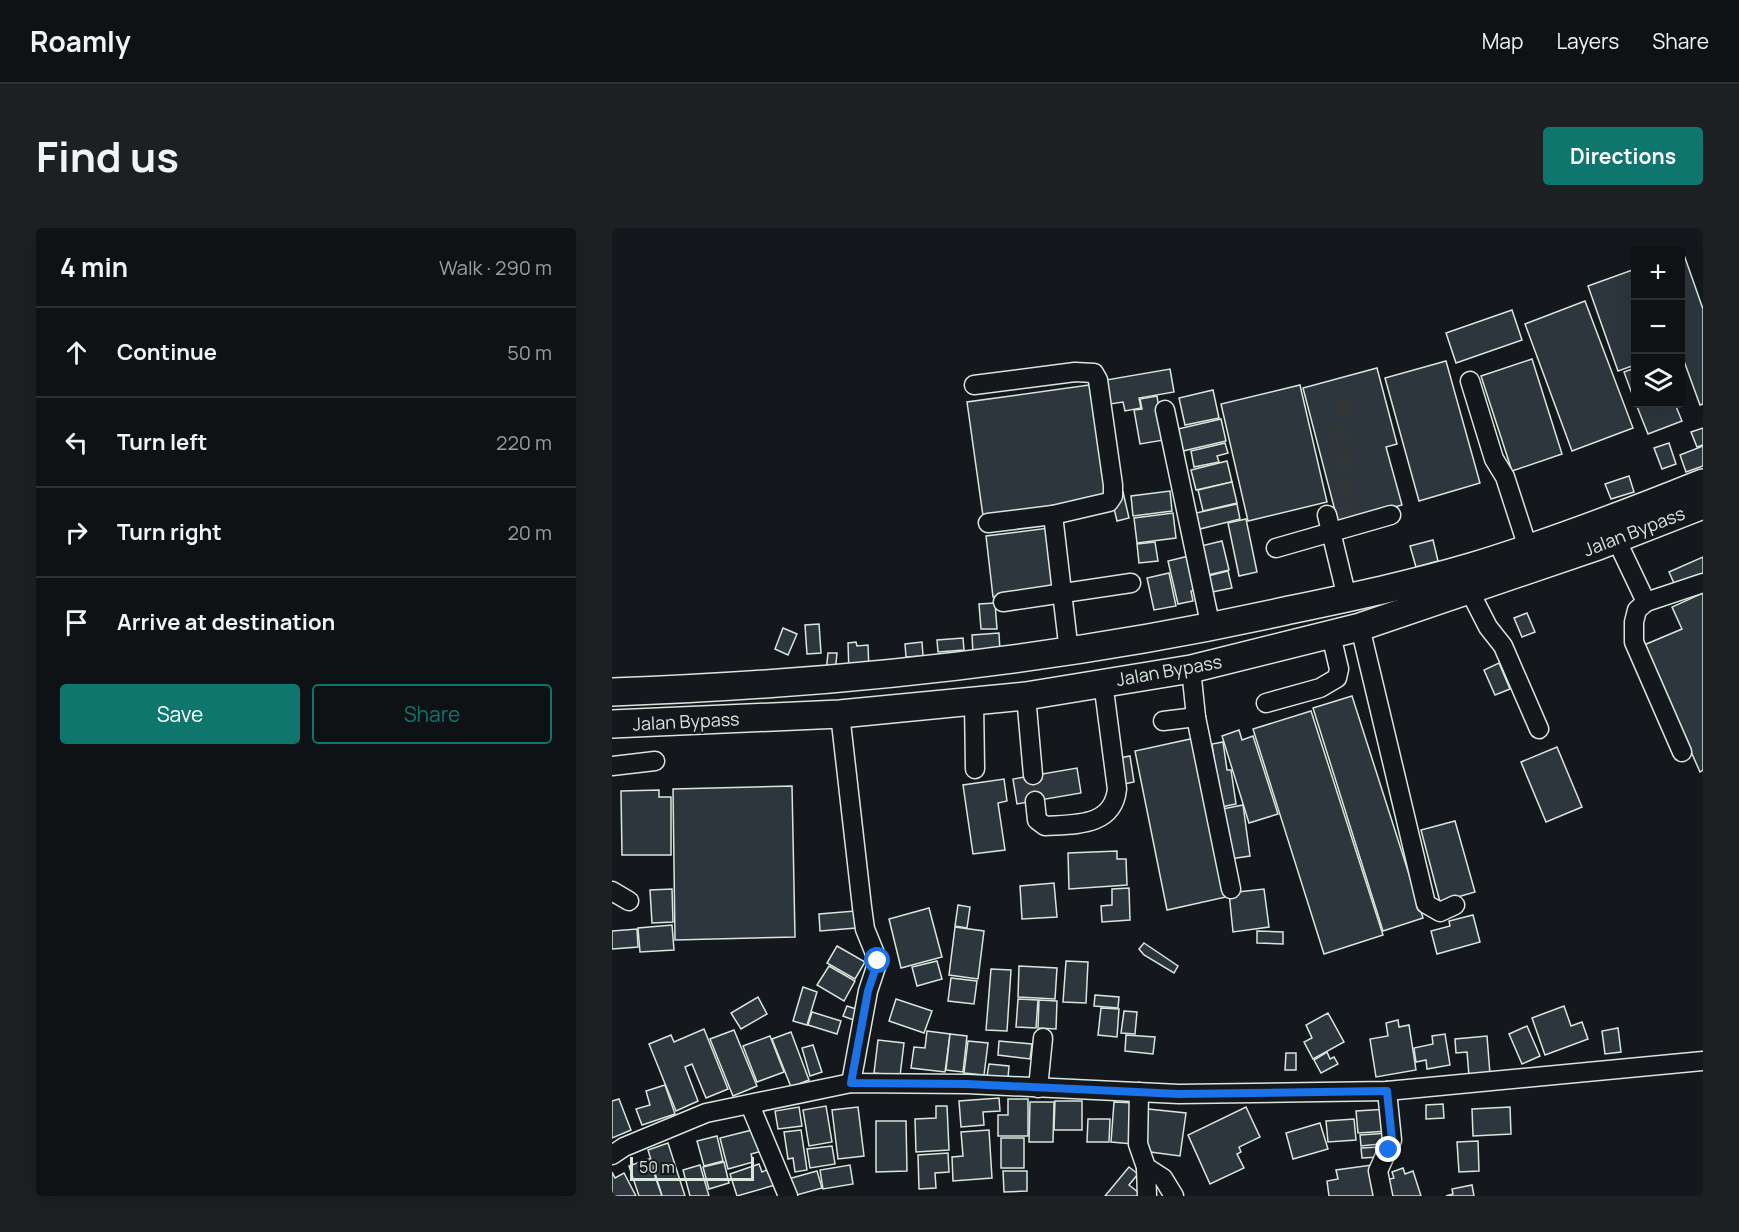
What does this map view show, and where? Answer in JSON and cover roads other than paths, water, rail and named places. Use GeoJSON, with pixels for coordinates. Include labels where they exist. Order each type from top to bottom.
{"type":"FeatureCollection","features":[{"type":"Feature","properties":{"kind":"highway","name":"Jalan Bypass"},"geometry":{"type":"LineString","coordinates":[[612,692],[726,688],[853,678],[1070,652],[1211,628],[1468,568],[1591,528],[1703,483]]}},
{"type":"Feature","properties":{"kind":"highway","name":"Jalan Bypass"},"geometry":{"type":"LineString","coordinates":[[612,724],[840,714],[1026,696],[1191,669],[1360,627],[1616,539],[1703,505]]}},
{"type":"Feature","properties":{"kind":"street"},"geometry":{"type":"LineString","coordinates":[[974,385],[1090,371],[1097,377],[1113,496],[1109,502],[1053,515],[988,523]]}},
{"type":"Feature","properties":{"kind":"street"},"geometry":{"type":"LineString","coordinates":[[1470,381],[1494,459],[1505,477],[1528,548]]}},
{"type":"Feature","properties":{"kind":"street"},"geometry":{"type":"LineString","coordinates":[[1166,410],[1211,628]]}},
{"type":"Feature","properties":{"kind":"street"},"geometry":{"type":"LineString","coordinates":[[1053,515],[1070,652]]}},
{"type":"Feature","properties":{"kind":"street"},"geometry":{"type":"LineString","coordinates":[[1327,515],[1347,598]]}},
{"type":"Feature","properties":{"kind":"street"},"geometry":{"type":"LineString","coordinates":[[1276,548],[1332,534],[1350,523],[1390,515]]}},
{"type":"Feature","properties":{"kind":"street"},"geometry":{"type":"LineString","coordinates":[[1616,539],[1646,602]]}},
{"type":"Feature","properties":{"kind":"street"},"geometry":{"type":"LineString","coordinates":[[1003,602],[1131,583]]}},
{"type":"Feature","properties":{"kind":"street"},"geometry":{"type":"LineString","coordinates":[[1682,752],[1634,642],[1634,622],[1637,610],[1646,602],[1703,583]]}},
{"type":"Feature","properties":{"kind":"street"},"geometry":{"type":"LineString","coordinates":[[1468,588],[1488,627],[1503,646],[1539,729]]}},
{"type":"Feature","properties":{"kind":"street"},"geometry":{"type":"LineString","coordinates":[[1360,627],[1426,904],[1440,912],[1455,905]]}},
{"type":"Feature","properties":{"kind":"street"},"geometry":{"type":"LineString","coordinates":[[1266,703],[1320,688],[1337,678],[1339,669],[1331,635]]}},
{"type":"Feature","properties":{"kind":"street"},"geometry":{"type":"LineString","coordinates":[[1191,669],[1196,717],[1231,889]]}},
{"type":"Feature","properties":{"kind":"street"},"geometry":{"type":"LineString","coordinates":[[1035,801],[1037,820],[1045,826],[1091,821],[1109,812],[1116,802],[1117,789],[1103,682]]}},
{"type":"Feature","properties":{"kind":"street"},"geometry":{"type":"LineString","coordinates":[[1026,696],[1033,775]]}},
{"type":"Feature","properties":{"kind":"street"},"geometry":{"type":"LineString","coordinates":[[974,701],[975,769]]}},
{"type":"Feature","properties":{"kind":"street"},"geometry":{"type":"LineString","coordinates":[[840,714],[865,929],[878,961],[868,991],[851,1083]]}},
{"type":"Feature","properties":{"kind":"street"},"geometry":{"type":"LineString","coordinates":[[1163,721],[1196,717]]}},
{"type":"Feature","properties":{"kind":"street"},"geometry":{"type":"LineString","coordinates":[[612,766],[655,761]]}},
{"type":"Feature","properties":{"kind":"street"},"geometry":{"type":"LineString","coordinates":[[612,891],[629,901]]}},
{"type":"Feature","properties":{"kind":"street"},"geometry":{"type":"LineString","coordinates":[[1038,1088],[1043,1038]]}},
{"type":"Feature","properties":{"kind":"street"},"geometry":{"type":"LineString","coordinates":[[612,1155],[641,1139],[706,1113],[851,1083],[1139,1092],[1387,1091],[1703,1061]]}},
{"type":"Feature","properties":{"kind":"street"},"geometry":{"type":"LineString","coordinates":[[1383,1196],[1378,1171],[1392,1140],[1387,1091]]}},
{"type":"Feature","properties":{"kind":"street"},"geometry":{"type":"LineString","coordinates":[[1139,1092],[1138,1144],[1146,1167],[1147,1196]]}},
{"type":"Feature","properties":{"kind":"street"},"geometry":{"type":"LineString","coordinates":[[750,1104],[788,1196]]}},
{"type":"Feature","properties":{"kind":"street"},"geometry":{"type":"LineString","coordinates":[[1146,1167],[1163,1178],[1174,1196]]}},
{"type":"Feature","properties":{"kind":"tunnel"},"geometry":{"type":"LineString","coordinates":[[1346,399],[1339,439],[1349,519]]}},
{"type":"Feature","properties":{"kind":"tunnel"},"geometry":{"type":"LineString","coordinates":[[1033,775],[1035,801]]}}]}
